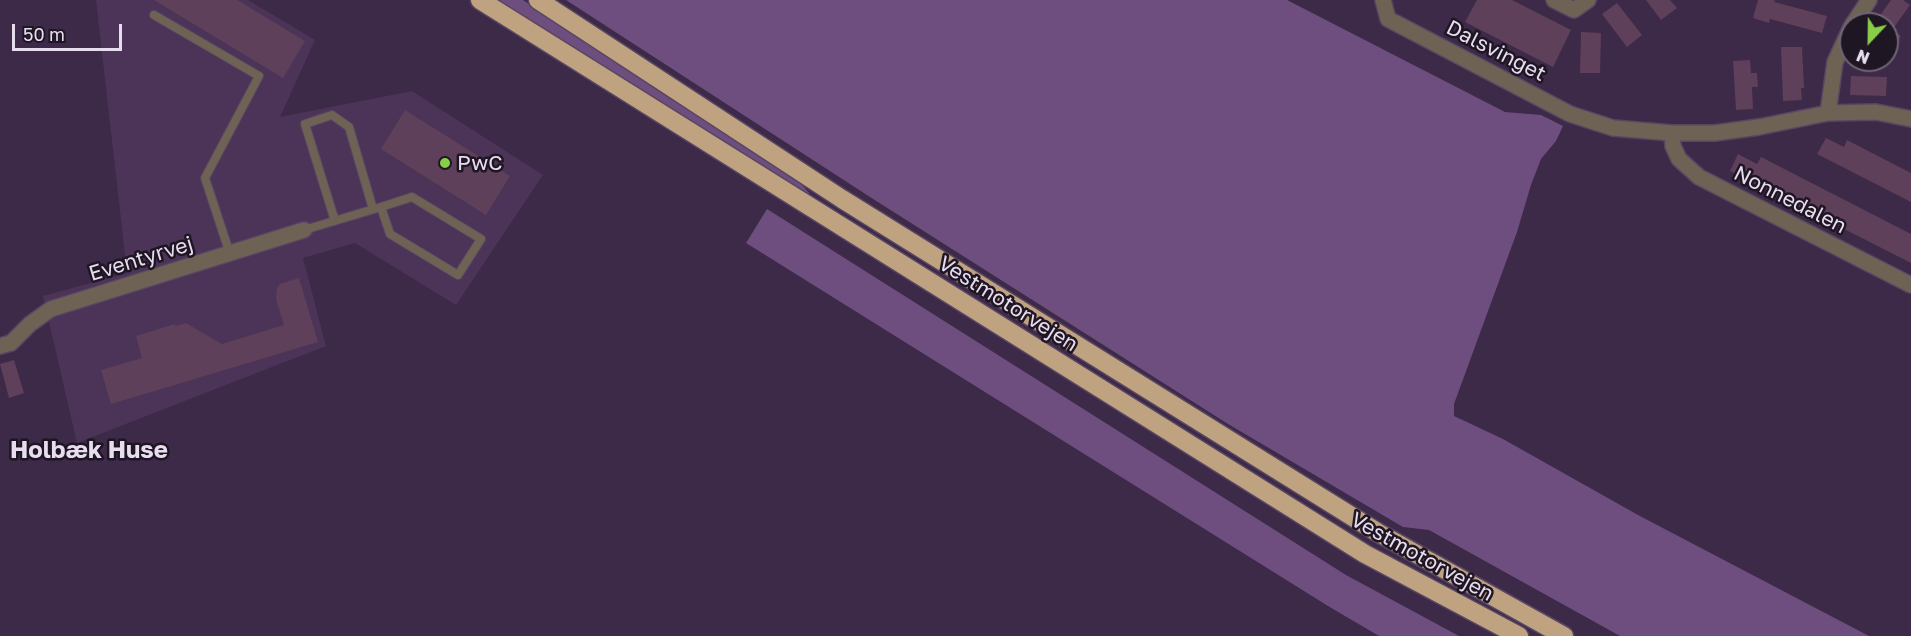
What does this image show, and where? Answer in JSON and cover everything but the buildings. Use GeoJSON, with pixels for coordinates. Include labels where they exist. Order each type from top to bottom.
{"type":"FeatureCollection","features":[{"type":"Feature","properties":{"kind":"highway","name":"Vestmotorvejen"},"geometry":{"type":"LineString","coordinates":[[480,0],[1365,554],[1519,636]]}},
{"type":"Feature","properties":{"kind":"highway","name":"Vestmotorvejen"},"geometry":{"type":"LineString","coordinates":[[538,0],[842,199],[1377,532],[1564,636]]}},
{"type":"Feature","properties":{"kind":"street","name":"Dalsvinget"},"geometry":{"type":"LineString","coordinates":[[1383,0],[1388,19],[1570,114]]}},
{"type":"Feature","properties":{"kind":"street"},"geometry":{"type":"LineString","coordinates":[[1554,0],[1574,10],[1588,0]]}},
{"type":"Feature","properties":{"kind":"street"},"geometry":{"type":"LineString","coordinates":[[1828,112],[1835,62],[1839,54]]}},
{"type":"Feature","properties":{"kind":"street","name":"Nonnedalen"},"geometry":{"type":"LineString","coordinates":[[1570,114],[1613,128],[1672,133],[1715,133],[1759,127],[1828,112],[1876,112],[1911,119]]}},
{"type":"Feature","properties":{"kind":"street","name":"Nonnedalen"},"geometry":{"type":"LineString","coordinates":[[1672,133],[1672,146],[1679,159],[1699,177],[1911,285]]}},
{"type":"Feature","properties":{"kind":"street","name":"Eventyrvej"},"geometry":{"type":"LineString","coordinates":[[0,346],[11,343],[30,324],[51,309],[304,230]]}},
{"type":"Feature","properties":{"kind":"lane"},"geometry":{"type":"LineString","coordinates":[[154,15],[260,76],[205,178],[230,254]]}},
{"type":"Feature","properties":{"kind":"lane"},"geometry":{"type":"LineString","coordinates":[[304,230],[335,221],[377,208],[412,197],[481,239],[458,275],[390,234],[377,208],[349,127],[332,115],[305,124],[335,221]]}},
{"type":"Feature","properties":{"kind":"shaded area"},"geometry":{"type":"Polygon","coordinates":[[[96,0],[248,0],[315,40],[280,117],[412,91],[543,175],[456,305],[355,243],[303,258],[326,346],[77,443],[43,296],[127,273],[96,0]]]}},
{"type":"Feature","properties":{"kind":"shaded area"},"geometry":{"type":"Polygon","coordinates":[[[496,0],[523,0],[784,170],[797,179],[810,194],[797,189],[496,0]]]}},
{"type":"Feature","properties":{"kind":"shaded area"},"geometry":{"type":"Polygon","coordinates":[[[566,0],[1287,0],[1505,112],[1541,115],[1563,126],[1556,141],[1541,159],[1531,185],[1517,232],[1454,404],[1454,416],[1503,439],[1638,515],[1869,636],[1620,636],[1429,530],[1403,527],[1228,424],[870,197],[566,0]]]}},
{"type":"Feature","properties":{"kind":"shaded area"},"geometry":{"type":"Polygon","coordinates":[[[767,209],[1346,575],[1459,636],[1379,636],[1328,606],[746,243],[767,209]]]}},
{"type":"Feature","properties":{"kind":"place","name":"PwC"},"geometry":{"type":"Point","coordinates":[445,163]}},
{"type":"Feature","properties":{"kind":"district","name":"Holbæk Huse"},"geometry":{"type":"Point","coordinates":[89,450]}}]}
